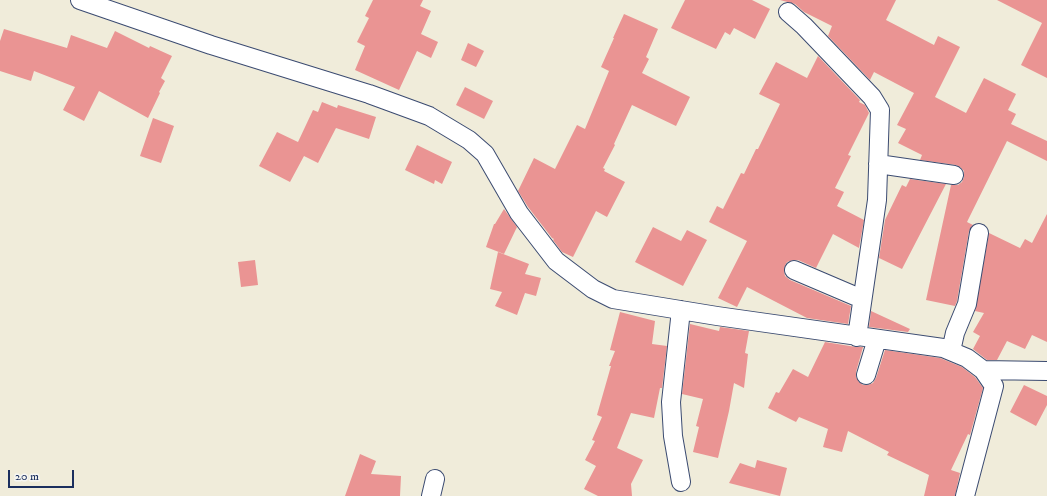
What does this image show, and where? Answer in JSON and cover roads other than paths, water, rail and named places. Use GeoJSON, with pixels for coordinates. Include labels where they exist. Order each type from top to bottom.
{"type":"FeatureCollection","features":[{"type":"Feature","properties":{"kind":"street"},"geometry":{"type":"LineString","coordinates":[[80,0],[211,45],[369,94],[429,116],[469,140],[485,154],[519,213],[556,261],[593,289],[613,299],[943,348],[967,358],[983,370],[994,386],[966,496]]}},
{"type":"Feature","properties":{"kind":"street"},"geometry":{"type":"LineString","coordinates":[[788,12],[804,26],[868,93],[880,110],[876,200],[857,336]]}},
{"type":"Feature","properties":{"kind":"street"},"geometry":{"type":"LineString","coordinates":[[878,164],[954,176]]}},
{"type":"Feature","properties":{"kind":"street"},"geometry":{"type":"LineString","coordinates":[[951,351],[955,333],[967,304],[980,233]]}},
{"type":"Feature","properties":{"kind":"street"},"geometry":{"type":"LineString","coordinates":[[794,270],[862,299]]}},
{"type":"Feature","properties":{"kind":"street"},"geometry":{"type":"LineString","coordinates":[[681,310],[671,402],[673,436],[681,482]]}},
{"type":"Feature","properties":{"kind":"street"},"geometry":{"type":"LineString","coordinates":[[866,375],[877,339]]}},
{"type":"Feature","properties":{"kind":"street"},"geometry":{"type":"LineString","coordinates":[[983,370],[1047,370]]}}]}
